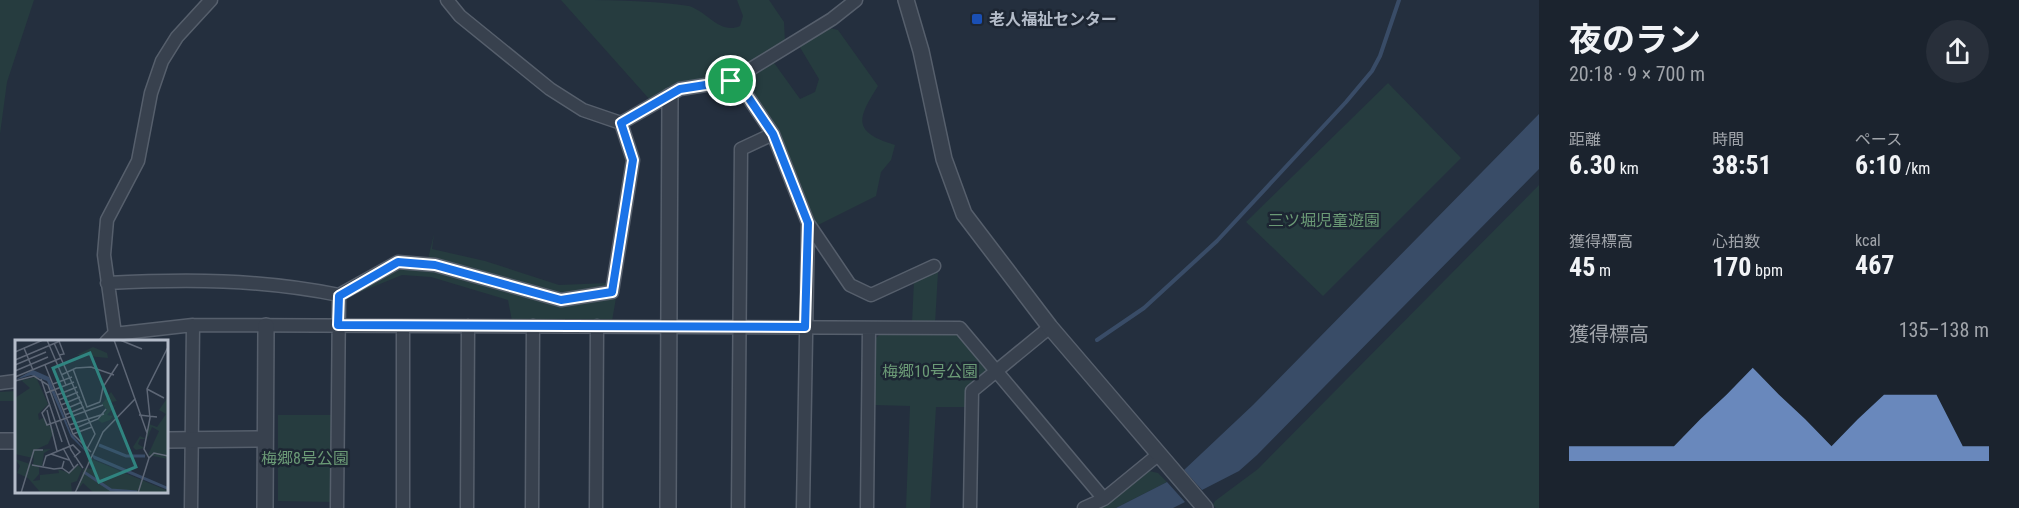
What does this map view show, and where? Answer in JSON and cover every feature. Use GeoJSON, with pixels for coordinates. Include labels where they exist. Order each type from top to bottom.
{"type":"FeatureCollection","features":[{"type":"Feature","properties":{"kind":"street"},"geometry":{"type":"LineString","coordinates":[[211,0],[177,37],[162,61],[151,93],[138,160],[107,220],[104,255],[112,339],[194,325],[960,328],[1104,499]]}},
{"type":"Feature","properties":{"kind":"street"},"geometry":{"type":"LineString","coordinates":[[447,0],[460,16],[550,88],[583,110],[621,123],[680,89],[731,81],[832,19],[856,0]]}},
{"type":"Feature","properties":{"kind":"street"},"geometry":{"type":"LineString","coordinates":[[906,0],[921,51],[944,159],[956,196],[975,230],[1050,327],[1202,505]]}},
{"type":"Feature","properties":{"kind":"street"},"geometry":{"type":"LineString","coordinates":[[731,81],[740,85],[773,134],[808,223],[849,285],[871,295],[933,266]]}},
{"type":"Feature","properties":{"kind":"street"},"geometry":{"type":"LineString","coordinates":[[668,508],[670,96]]}},
{"type":"Feature","properties":{"kind":"street"},"geometry":{"type":"LineString","coordinates":[[107,283],[230,280],[300,287],[339,296],[398,262],[435,265],[561,300],[612,292],[633,160],[621,123]]}},
{"type":"Feature","properties":{"kind":"street"},"geometry":{"type":"LineString","coordinates":[[738,508],[741,149],[773,134]]}},
{"type":"Feature","properties":{"kind":"street"},"geometry":{"type":"LineString","coordinates":[[803,508],[808,223]]}},
{"type":"Feature","properties":{"kind":"street"},"geometry":{"type":"LineString","coordinates":[[337,508],[339,296]]}},
{"type":"Feature","properties":{"kind":"street"},"geometry":{"type":"LineString","coordinates":[[191,508],[194,325]]}},
{"type":"Feature","properties":{"kind":"street"},"geometry":{"type":"LineString","coordinates":[[265,508],[266,326]]}},
{"type":"Feature","properties":{"kind":"street"},"geometry":{"type":"LineString","coordinates":[[403,508],[404,326]]}},
{"type":"Feature","properties":{"kind":"street"},"geometry":{"type":"LineString","coordinates":[[467,508],[468,326]]}},
{"type":"Feature","properties":{"kind":"street"},"geometry":{"type":"LineString","coordinates":[[532,508],[533,326]]}},
{"type":"Feature","properties":{"kind":"street"},"geometry":{"type":"LineString","coordinates":[[596,508],[597,326]]}},
{"type":"Feature","properties":{"kind":"street"},"geometry":{"type":"LineString","coordinates":[[970,508],[972,392],[1050,327]]}},
{"type":"Feature","properties":{"kind":"street"},"geometry":{"type":"LineString","coordinates":[[867,508],[869,329]]}},
{"type":"Feature","properties":{"kind":"street"},"geometry":{"type":"LineString","coordinates":[[0,383],[15,381]]}},
{"type":"Feature","properties":{"kind":"street"},"geometry":{"type":"LineString","coordinates":[[168,440],[265,439]]}},
{"type":"Feature","properties":{"kind":"street"},"geometry":{"type":"LineString","coordinates":[[1084,508],[1104,499],[1159,454]]}},
{"type":"Feature","properties":{"kind":"green space"},"geometry":{"type":"Polygon","coordinates":[[[0,0],[34,0],[7,82],[0,134],[0,0]]]}},
{"type":"Feature","properties":{"kind":"green space"},"geometry":{"type":"Polygon","coordinates":[[[561,0],[642,1],[689,6],[726,28],[733,28],[740,26],[743,16],[737,0],[769,0],[784,22],[785,42],[734,75],[680,83],[651,101],[561,0]]]}},
{"type":"Feature","properties":{"kind":"green space"},"geometry":{"type":"Polygon","coordinates":[[[825,27],[838,30],[878,86],[863,116],[862,123],[865,129],[871,135],[895,145],[891,160],[881,172],[876,196],[818,225],[810,212],[777,127],[742,78],[772,60],[800,99],[815,92],[819,79],[798,44],[825,27]]]}},
{"type":"Feature","properties":{"kind":"green space","name":"三ツ堀児童遊園"},"geometry":{"type":"Polygon","coordinates":[[[1388,83],[1461,158],[1323,296],[1246,222],[1388,83]]]}},
{"type":"Feature","properties":{"kind":"green space"},"geometry":{"type":"Polygon","coordinates":[[[1539,185],[1539,508],[1216,508],[1213,505],[1215,501],[1258,469],[1539,185]]]}},
{"type":"Feature","properties":{"kind":"green space"},"geometry":{"type":"Polygon","coordinates":[[[434,234],[432,249],[485,261],[559,285],[607,283],[603,288],[562,293],[428,259],[434,234]]]}},
{"type":"Feature","properties":{"kind":"green space"},"geometry":{"type":"Polygon","coordinates":[[[400,268],[432,271],[561,306],[616,298],[612,321],[512,321],[508,300],[431,277],[402,275],[348,297],[400,268]]]}},
{"type":"Feature","properties":{"kind":"green space"},"geometry":{"type":"Polygon","coordinates":[[[938,272],[935,324],[912,323],[914,281],[938,272]]]}},
{"type":"Feature","properties":{"kind":"green space","name":"梅郷10号公園"},"geometry":{"type":"Polygon","coordinates":[[[879,335],[957,335],[986,368],[985,374],[966,390],[966,407],[936,407],[930,508],[906,508],[910,406],[874,405],[875,339],[879,335]]]}},
{"type":"Feature","properties":{"kind":"green space"},"geometry":{"type":"Polygon","coordinates":[[[15,391],[15,401],[0,401],[0,392],[15,391]]]}},
{"type":"Feature","properties":{"kind":"green space","name":"梅郷8号公園"},"geometry":{"type":"Polygon","coordinates":[[[278,415],[332,415],[332,502],[278,501],[278,415]]]}},
{"type":"Feature","properties":{"kind":"green space"},"geometry":{"type":"Polygon","coordinates":[[[1149,471],[1158,473],[1167,482],[1116,508],[1102,508],[1149,471]]]}},
{"type":"Feature","properties":{"kind":"water"},"geometry":{"type":"Polygon","coordinates":[[[1539,114],[1539,169],[1257,455],[1239,471],[1202,490],[1184,470],[1253,405],[1539,114]]]}},
{"type":"Feature","properties":{"kind":"water"},"geometry":{"type":"Polygon","coordinates":[[[1167,482],[1185,502],[1173,508],[1116,508],[1167,482]]]}},
{"type":"Feature","properties":{"kind":"waterway"},"geometry":{"type":"LineString","coordinates":[[1097,340],[1144,308],[1217,241],[1346,102],[1372,71],[1380,56],[1399,0]]}},
{"type":"Feature","properties":{"kind":"place","name":"老人福祉センター"},"geometry":{"type":"Point","coordinates":[977,19]}},
{"type":"Feature","properties":{"kind":"route"},"geometry":{"type":"LineString","coordinates":[[731,81],[740,85],[773,134],[808,223],[805,327],[338,325],[339,296],[398,262],[435,265],[561,300],[612,292],[633,160],[621,123],[680,89],[731,81]]}}]}
